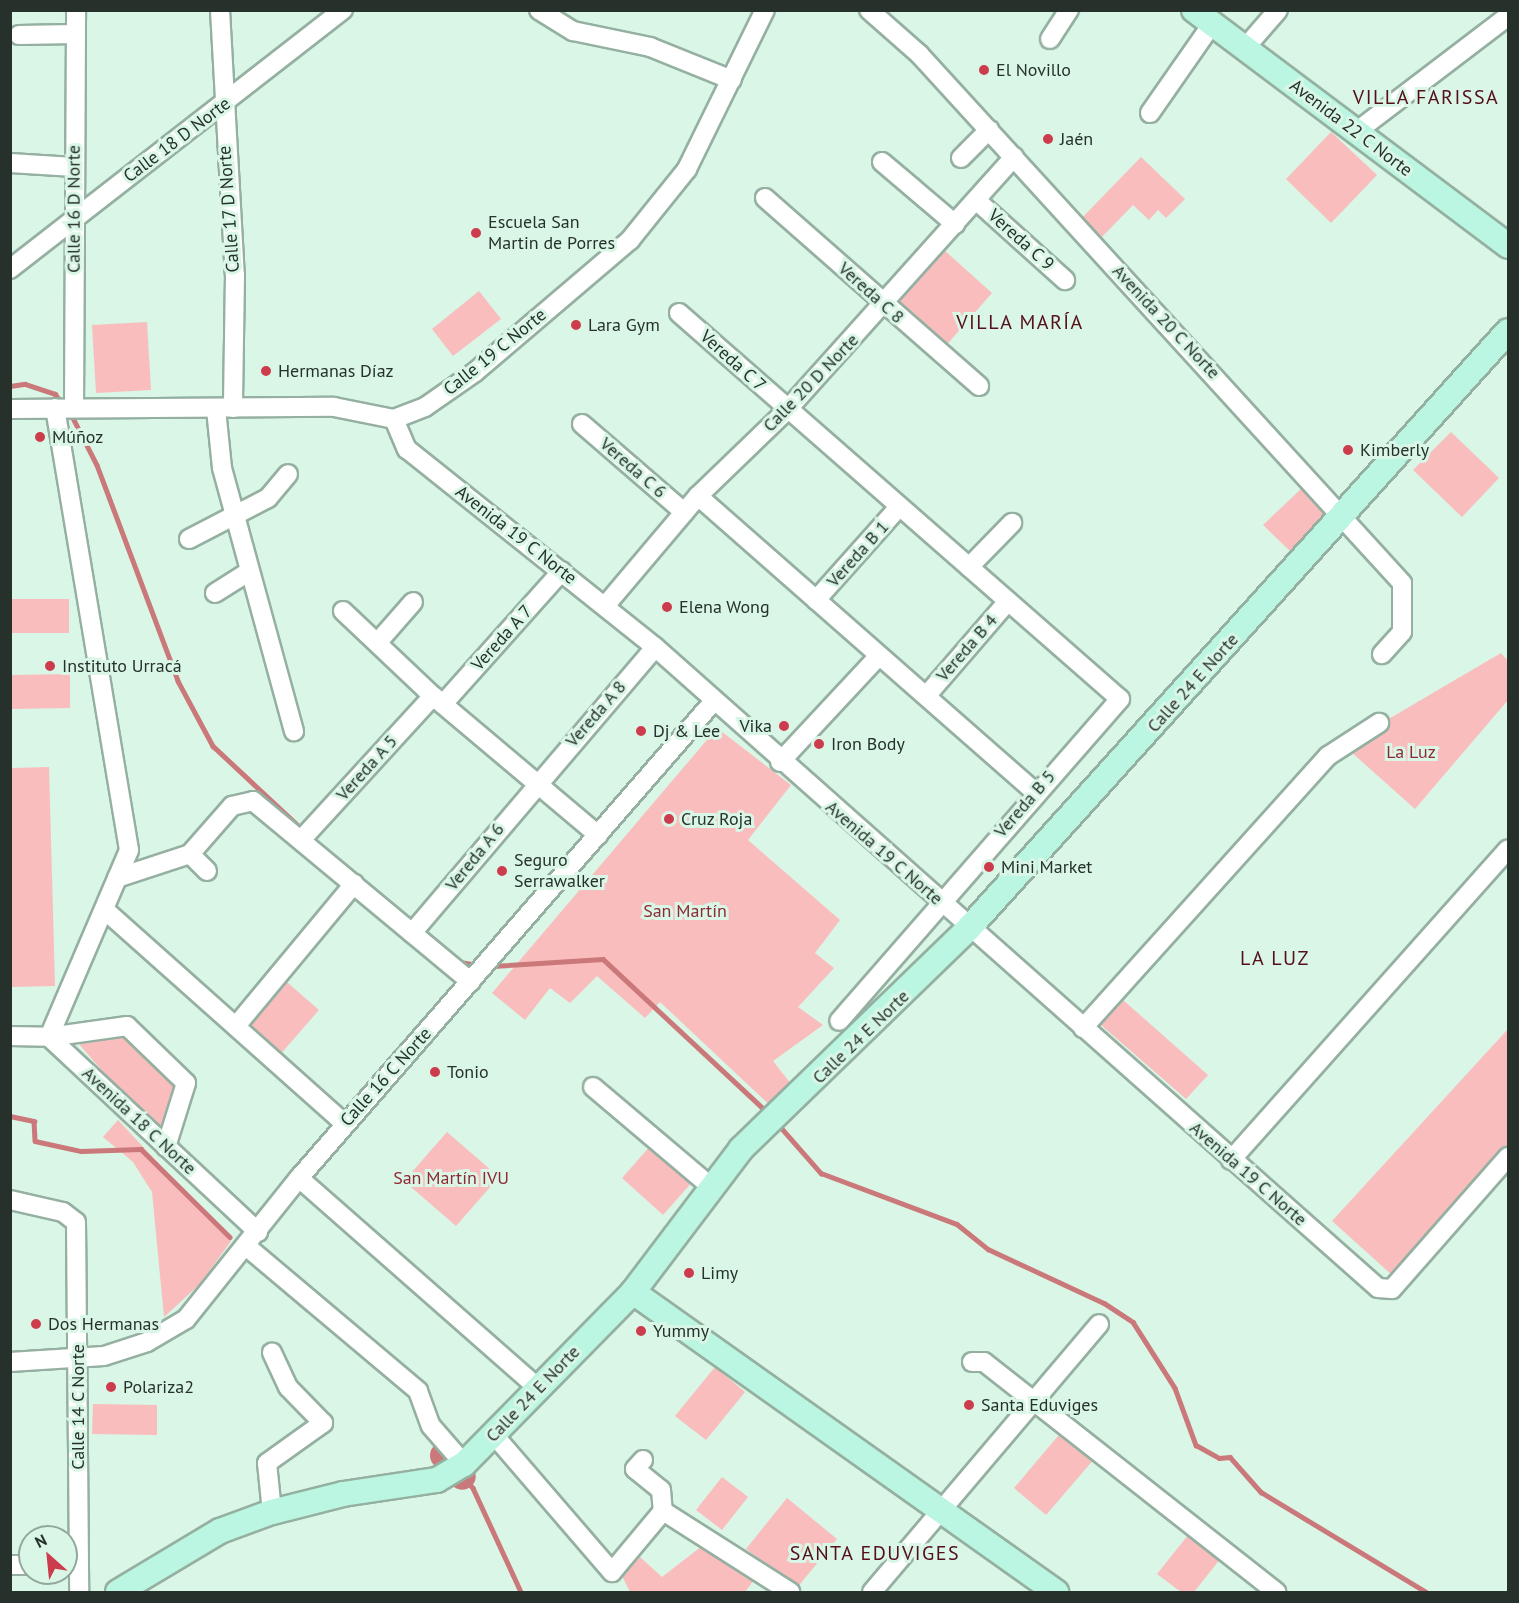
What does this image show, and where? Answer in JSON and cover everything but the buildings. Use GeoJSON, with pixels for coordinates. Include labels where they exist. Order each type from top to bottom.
{"type":"FeatureCollection","features":[{"type":"Feature","properties":{"kind":"main road","name":"Avenida 22 C Norte"},"geometry":{"type":"LineString","coordinates":[[1203,17],[1509,246]]}},
{"type":"Feature","properties":{"kind":"main road","name":"Calle 24 E Norte"},"geometry":{"type":"LineString","coordinates":[[118,1593],[220,1531],[272,1512],[343,1494],[437,1480],[462,1466],[633,1292],[710,1186],[774,1119],[969,928],[1344,518],[1509,331]]}},
{"type":"Feature","properties":{"kind":"main road"},"geometry":{"type":"LineString","coordinates":[[633,1292],[1056,1593]]}},
{"type":"Feature","properties":{"kind":"street","name":"Calle 16 D Norte"},"geometry":{"type":"LineString","coordinates":[[49,1037],[106,911],[129,850],[65,408],[73,218],[76,10]]}},
{"type":"Feature","properties":{"kind":"street","name":"Calle 17 D Norte"},"geometry":{"type":"LineString","coordinates":[[220,10],[222,108],[235,274],[224,409],[222,468],[294,731]]}},
{"type":"Feature","properties":{"kind":"street","name":"Calle 18 D Norte"},"geometry":{"type":"LineString","coordinates":[[10,269],[73,218],[222,108],[343,10]]}},
{"type":"Feature","properties":{"kind":"street"},"geometry":{"type":"LineString","coordinates":[[538,10],[573,31],[650,47],[732,80]]}},
{"type":"Feature","properties":{"kind":"street","name":"Calle 19 C Norte"},"geometry":{"type":"LineString","coordinates":[[394,419],[425,407],[475,372],[630,240],[687,169],[765,10]]}},
{"type":"Feature","properties":{"kind":"street"},"geometry":{"type":"LineString","coordinates":[[1050,39],[1069,10]]}},
{"type":"Feature","properties":{"kind":"street"},"geometry":{"type":"LineString","coordinates":[[1245,48],[1278,10]]}},
{"type":"Feature","properties":{"kind":"street","name":"Avenida 20 C Norte"},"geometry":{"type":"LineString","coordinates":[[872,12],[920,54],[1402,583],[1402,632],[1382,654]]}},
{"type":"Feature","properties":{"kind":"street"},"geometry":{"type":"LineString","coordinates":[[1356,132],[1509,16]]}},
{"type":"Feature","properties":{"kind":"street"},"geometry":{"type":"LineString","coordinates":[[1150,113],[1203,17]]}},
{"type":"Feature","properties":{"kind":"street"},"geometry":{"type":"LineString","coordinates":[[19,35],[76,34]]}},
{"type":"Feature","properties":{"kind":"street"},"geometry":{"type":"LineString","coordinates":[[962,158],[989,130]]}},
{"type":"Feature","properties":{"kind":"street","name":"Calle 20 D Norte"},"geometry":{"type":"LineString","coordinates":[[605,606],[698,496],[788,410],[884,306],[1014,157]]}},
{"type":"Feature","properties":{"kind":"street"},"geometry":{"type":"LineString","coordinates":[[882,162],[955,224]]}},
{"type":"Feature","properties":{"kind":"street"},"geometry":{"type":"LineString","coordinates":[[10,163],[74,167]]}},
{"type":"Feature","properties":{"kind":"street","name":"Vereda C 8"},"geometry":{"type":"LineString","coordinates":[[765,198],[884,306],[978,386]]}},
{"type":"Feature","properties":{"kind":"street","name":"Vereda C 9"},"geometry":{"type":"LineString","coordinates":[[976,200],[1065,280]]}},
{"type":"Feature","properties":{"kind":"street","name":"Vereda C 7"},"geometry":{"type":"LineString","coordinates":[[679,313],[1120,699]]}},
{"type":"Feature","properties":{"kind":"street"},"geometry":{"type":"LineString","coordinates":[[10,409],[334,407],[394,419]]}},
{"type":"Feature","properties":{"kind":"street","name":"Avenida 19 C Norte"},"geometry":{"type":"LineString","coordinates":[[394,419],[407,449],[655,647],[780,762],[1378,1288],[1392,1289],[1509,1157]]}},
{"type":"Feature","properties":{"kind":"street","name":"Vereda C 6"},"geometry":{"type":"LineString","coordinates":[[582,424],[684,513]]}},
{"type":"Feature","properties":{"kind":"street"},"geometry":{"type":"LineString","coordinates":[[189,539],[268,498],[288,474]]}},
{"type":"Feature","properties":{"kind":"street"},"geometry":{"type":"LineString","coordinates":[[698,496],[1035,792]]}},
{"type":"Feature","properties":{"kind":"street","name":"Vereda B 1"},"geometry":{"type":"LineString","coordinates":[[816,600],[899,507]]}},
{"type":"Feature","properties":{"kind":"street"},"geometry":{"type":"LineString","coordinates":[[969,567],[1012,523]]}},
{"type":"Feature","properties":{"kind":"street"},"geometry":{"type":"LineString","coordinates":[[215,593],[250,571]]}},
{"type":"Feature","properties":{"kind":"street","name":"Vereda A 7"},"geometry":{"type":"LineString","coordinates":[[438,700],[562,571]]}},
{"type":"Feature","properties":{"kind":"street","name":"Vereda B 4"},"geometry":{"type":"LineString","coordinates":[[927,695],[1008,601]]}},
{"type":"Feature","properties":{"kind":"street"},"geometry":{"type":"LineString","coordinates":[[378,642],[413,603]]}},
{"type":"Feature","properties":{"kind":"street"},"geometry":{"type":"LineString","coordinates":[[343,611],[438,700],[598,835]]}},
{"type":"Feature","properties":{"kind":"street","name":"Vereda A 8"},"geometry":{"type":"LineString","coordinates":[[537,782],[655,647]]}},
{"type":"Feature","properties":{"kind":"street"},"geometry":{"type":"LineString","coordinates":[[780,762],[879,656]]}},
{"type":"Feature","properties":{"kind":"street","name":"Vereda B 5"},"geometry":{"type":"LineString","coordinates":[[839,1021],[1035,792],[1120,699]]}},
{"type":"Feature","properties":{"kind":"street","name":"Vereda A 5"},"geometry":{"type":"LineString","coordinates":[[305,836],[438,700]]}},
{"type":"Feature","properties":{"kind":"street","name":"Calle 16 C Norte"},"geometry":{"type":"LineString","coordinates":[[10,1362],[78,1362],[147,1342],[186,1319],[345,1124],[475,978],[714,701]]}},
{"type":"Feature","properties":{"kind":"street"},"geometry":{"type":"LineString","coordinates":[[1083,1028],[1328,756],[1379,723]]}},
{"type":"Feature","properties":{"kind":"street","name":"Vereda A 6"},"geometry":{"type":"LineString","coordinates":[[416,928],[537,782]]}},
{"type":"Feature","properties":{"kind":"street"},"geometry":{"type":"LineString","coordinates":[[117,878],[190,854],[232,806],[246,800],[305,836],[354,884],[416,928],[475,978]]}},
{"type":"Feature","properties":{"kind":"street"},"geometry":{"type":"LineString","coordinates":[[1231,1160],[1509,849]]}},
{"type":"Feature","properties":{"kind":"street"},"geometry":{"type":"LineString","coordinates":[[190,854],[207,871]]}},
{"type":"Feature","properties":{"kind":"street"},"geometry":{"type":"LineString","coordinates":[[236,1026],[354,884]]}},
{"type":"Feature","properties":{"kind":"street"},"geometry":{"type":"LineString","coordinates":[[106,911],[345,1124]]}},
{"type":"Feature","properties":{"kind":"street"},"geometry":{"type":"LineString","coordinates":[[10,1036],[49,1037],[127,1026],[186,1083],[166,1147]]}},
{"type":"Feature","properties":{"kind":"street","name":"Avenida 18 C Norte"},"geometry":{"type":"LineString","coordinates":[[49,1037],[166,1147],[252,1239],[417,1391],[431,1426],[462,1466]]}},
{"type":"Feature","properties":{"kind":"street"},"geometry":{"type":"LineString","coordinates":[[593,1087],[710,1186]]}},
{"type":"Feature","properties":{"kind":"street"},"geometry":{"type":"LineString","coordinates":[[299,1178],[538,1388]]}},
{"type":"Feature","properties":{"kind":"street","name":"Calle 14 C Norte"},"geometry":{"type":"LineString","coordinates":[[10,1200],[63,1212],[76,1222],[78,1362],[73,1525]]}},
{"type":"Feature","properties":{"kind":"street"},"geometry":{"type":"LineString","coordinates":[[872,1593],[1099,1324]]}},
{"type":"Feature","properties":{"kind":"street"},"geometry":{"type":"LineString","coordinates":[[272,1353],[288,1387],[323,1423],[267,1463],[272,1512]]}},
{"type":"Feature","properties":{"kind":"street"},"geometry":{"type":"LineString","coordinates":[[972,1362],[984,1362],[1031,1404],[1276,1593]]}},
{"type":"Feature","properties":{"kind":"street"},"geometry":{"type":"LineString","coordinates":[[494,1435],[612,1572],[663,1511],[661,1490],[635,1469],[644,1460]]}},
{"type":"Feature","properties":{"kind":"street"},"geometry":{"type":"LineString","coordinates":[[663,1511],[790,1593]]}},
{"type":"Feature","properties":{"kind":"green space"},"geometry":{"type":"Polygon","coordinates":[[[1331,132],[1377,175],[1331,223],[1286,179],[1331,132]]]}},
{"type":"Feature","properties":{"kind":"green space"},"geometry":{"type":"Polygon","coordinates":[[[1141,157],[1185,199],[1166,218],[1158,210],[1149,220],[1133,205],[1098,241],[1078,222],[1141,157]]]}},
{"type":"Feature","properties":{"kind":"green space"},"geometry":{"type":"Polygon","coordinates":[[[944,250],[992,293],[943,349],[894,306],[944,250]]]}},
{"type":"Feature","properties":{"kind":"green space"},"geometry":{"type":"Polygon","coordinates":[[[479,291],[501,319],[453,356],[432,329],[479,291]]]}},
{"type":"Feature","properties":{"kind":"green space"},"geometry":{"type":"Polygon","coordinates":[[[147,322],[151,390],[96,393],[92,325],[147,322]]]}},
{"type":"Feature","properties":{"kind":"green space"},"geometry":{"type":"Polygon","coordinates":[[[1451,432],[1499,478],[1462,517],[1413,470],[1451,432]]]}},
{"type":"Feature","properties":{"kind":"green space"},"geometry":{"type":"Polygon","coordinates":[[[1303,487],[1333,518],[1295,556],[1263,525],[1303,487]]]}},
{"type":"Feature","properties":{"kind":"green space"},"geometry":{"type":"Polygon","coordinates":[[[11,599],[69,599],[69,633],[11,633],[11,599]]]}},
{"type":"Feature","properties":{"kind":"green space","name":"La Luz"},"geometry":{"type":"Polygon","coordinates":[[[1501,653],[1508,661],[1508,700],[1415,809],[1350,751],[1363,734],[1501,653]]]}},
{"type":"Feature","properties":{"kind":"green space"},"geometry":{"type":"Polygon","coordinates":[[[70,674],[70,708],[11,709],[11,675],[70,674]]]}},
{"type":"Feature","properties":{"kind":"green space","name":"San Martín"},"geometry":{"type":"Polygon","coordinates":[[[717,728],[791,785],[748,840],[840,920],[815,953],[834,968],[798,1007],[823,1025],[773,1061],[795,1089],[775,1110],[660,1002],[645,1018],[597,976],[570,1003],[550,988],[525,1020],[492,993],[717,728]]]}},
{"type":"Feature","properties":{"kind":"green space"},"geometry":{"type":"Polygon","coordinates":[[[49,767],[55,986],[11,987],[11,768],[49,767]]]}},
{"type":"Feature","properties":{"kind":"green space"},"geometry":{"type":"Polygon","coordinates":[[[281,977],[319,1010],[278,1057],[240,1025],[281,977]]]}},
{"type":"Feature","properties":{"kind":"green space"},"geometry":{"type":"Polygon","coordinates":[[[1123,1000],[1208,1075],[1186,1099],[1101,1025],[1123,1000]]]}},
{"type":"Feature","properties":{"kind":"green space"},"geometry":{"type":"Polygon","coordinates":[[[1508,1029],[1508,1147],[1392,1275],[1332,1221],[1508,1029]]]}},
{"type":"Feature","properties":{"kind":"green space"},"geometry":{"type":"Polygon","coordinates":[[[129,1037],[179,1088],[163,1141],[79,1044],[129,1037]]]}},
{"type":"Feature","properties":{"kind":"green space"},"geometry":{"type":"Polygon","coordinates":[[[118,1120],[231,1241],[200,1284],[164,1317],[152,1192],[133,1162],[103,1137],[118,1120]]]}},
{"type":"Feature","properties":{"kind":"green space","name":"San Martín IVU"},"geometry":{"type":"Polygon","coordinates":[[[447,1132],[499,1177],[456,1226],[404,1181],[447,1132]]]}},
{"type":"Feature","properties":{"kind":"green space"},"geometry":{"type":"Polygon","coordinates":[[[652,1144],[694,1180],[663,1215],[622,1178],[652,1144]]]}},
{"type":"Feature","properties":{"kind":"green space"},"geometry":{"type":"Polygon","coordinates":[[[715,1367],[745,1392],[706,1440],[675,1416],[715,1367]]]}},
{"type":"Feature","properties":{"kind":"green space"},"geometry":{"type":"Polygon","coordinates":[[[93,1404],[157,1405],[157,1435],[92,1434],[93,1404]]]}},
{"type":"Feature","properties":{"kind":"green space"},"geometry":{"type":"Polygon","coordinates":[[[1063,1430],[1095,1458],[1046,1515],[1014,1488],[1063,1430]]]}},
{"type":"Feature","properties":{"kind":"green space"},"geometry":{"type":"Polygon","coordinates":[[[722,1477],[748,1497],[722,1530],[696,1510],[722,1477]]]}},
{"type":"Feature","properties":{"kind":"green space"},"geometry":{"type":"Polygon","coordinates":[[[787,1498],[837,1539],[796,1589],[746,1549],[787,1498]]]}},
{"type":"Feature","properties":{"kind":"green space"},"geometry":{"type":"Polygon","coordinates":[[[1189,1534],[1221,1558],[1194,1592],[1181,1592],[1157,1574],[1189,1534]]]}},
{"type":"Feature","properties":{"kind":"green space"},"geometry":{"type":"Polygon","coordinates":[[[702,1546],[754,1580],[745,1592],[630,1592],[622,1576],[640,1557],[662,1577],[702,1546]]]}},
{"type":"Feature","properties":{"kind":"waterway"},"geometry":{"type":"LineString","coordinates":[[10,386],[25,384],[55,394],[62,403]]}},
{"type":"Feature","properties":{"kind":"waterway"},"geometry":{"type":"LineString","coordinates":[[71,414],[97,465],[178,681],[213,746],[304,831]]}},
{"type":"Feature","properties":{"kind":"waterway"},"geometry":{"type":"LineString","coordinates":[[492,966],[603,959],[767,1112]]}},
{"type":"Feature","properties":{"kind":"waterway"},"geometry":{"type":"LineString","coordinates":[[460,962],[477,965]]}},
{"type":"Feature","properties":{"kind":"waterway"},"geometry":{"type":"LineString","coordinates":[[10,1116],[34,1121],[35,1141],[81,1151],[141,1149],[230,1237]]}},
{"type":"Feature","properties":{"kind":"waterway"},"geometry":{"type":"LineString","coordinates":[[777,1123],[821,1173],[957,1224],[988,1249],[1104,1303],[1133,1322],[1175,1388],[1196,1445],[1219,1458],[1230,1457],[1261,1492],[1426,1592]]}},
{"type":"Feature","properties":{"kind":"waterway"},"geometry":{"type":"LineString","coordinates":[[245,1256],[307,1309]]}},
{"type":"Feature","properties":{"kind":"waterway"},"geometry":{"type":"LineString","coordinates":[[435,1442],[443,1455]]}},
{"type":"Feature","properties":{"kind":"waterway"},"geometry":{"type":"LineString","coordinates":[[443,1455],[462,1476]]}},
{"type":"Feature","properties":{"kind":"waterway"},"geometry":{"type":"LineString","coordinates":[[462,1476],[473,1488],[521,1592]]}},
{"type":"Feature","properties":{"kind":"place","name":"El Novillo"},"geometry":{"type":"Point","coordinates":[984,70]}},
{"type":"Feature","properties":{"kind":"place","name":"Jaén"},"geometry":{"type":"Point","coordinates":[1048,139]}},
{"type":"Feature","properties":{"kind":"place","name":"Escuela San Martin de Porres"},"geometry":{"type":"Point","coordinates":[476,233]}},
{"type":"Feature","properties":{"kind":"place","name":"Lara Gym"},"geometry":{"type":"Point","coordinates":[576,325]}},
{"type":"Feature","properties":{"kind":"place","name":"Hermanas Díaz"},"geometry":{"type":"Point","coordinates":[266,371]}},
{"type":"Feature","properties":{"kind":"place","name":"Múñoz"},"geometry":{"type":"Point","coordinates":[40,437]}},
{"type":"Feature","properties":{"kind":"place","name":"Kimberly"},"geometry":{"type":"Point","coordinates":[1348,450]}},
{"type":"Feature","properties":{"kind":"place","name":"Elena Wong"},"geometry":{"type":"Point","coordinates":[667,607]}},
{"type":"Feature","properties":{"kind":"place","name":"Instituto Urracá"},"geometry":{"type":"Point","coordinates":[50,666]}},
{"type":"Feature","properties":{"kind":"place","name":"Vika"},"geometry":{"type":"Point","coordinates":[784,726]}},
{"type":"Feature","properties":{"kind":"place","name":"Dj & Lee"},"geometry":{"type":"Point","coordinates":[641,731]}},
{"type":"Feature","properties":{"kind":"place","name":"Iron Body"},"geometry":{"type":"Point","coordinates":[819,744]}},
{"type":"Feature","properties":{"kind":"place","name":"Cruz Roja"},"geometry":{"type":"Point","coordinates":[669,819]}},
{"type":"Feature","properties":{"kind":"place","name":"Mini Market"},"geometry":{"type":"Point","coordinates":[989,867]}},
{"type":"Feature","properties":{"kind":"place","name":"Seguro Serrawalker"},"geometry":{"type":"Point","coordinates":[502,871]}},
{"type":"Feature","properties":{"kind":"place","name":"Tonio"},"geometry":{"type":"Point","coordinates":[435,1072]}},
{"type":"Feature","properties":{"kind":"place","name":"Limy"},"geometry":{"type":"Point","coordinates":[689,1273]}},
{"type":"Feature","properties":{"kind":"place","name":"Dos Hermanas"},"geometry":{"type":"Point","coordinates":[36,1324]}},
{"type":"Feature","properties":{"kind":"place","name":"Yummy"},"geometry":{"type":"Point","coordinates":[641,1331]}},
{"type":"Feature","properties":{"kind":"place","name":"Polariza2"},"geometry":{"type":"Point","coordinates":[111,1387]}},
{"type":"Feature","properties":{"kind":"place","name":"Santa Eduviges"},"geometry":{"type":"Point","coordinates":[969,1405]}},
{"type":"Feature","properties":{"kind":"district","name":"VILLA FARISSA"},"geometry":{"type":"Point","coordinates":[1426,97]}},
{"type":"Feature","properties":{"kind":"district","name":"VILLA MARÍA"},"geometry":{"type":"Point","coordinates":[1020,322]}},
{"type":"Feature","properties":{"kind":"district","name":"LA LUZ"},"geometry":{"type":"Point","coordinates":[1275,958]}},
{"type":"Feature","properties":{"kind":"district","name":"SANTA EDUVIGES"},"geometry":{"type":"Point","coordinates":[875,1553]}}]}
